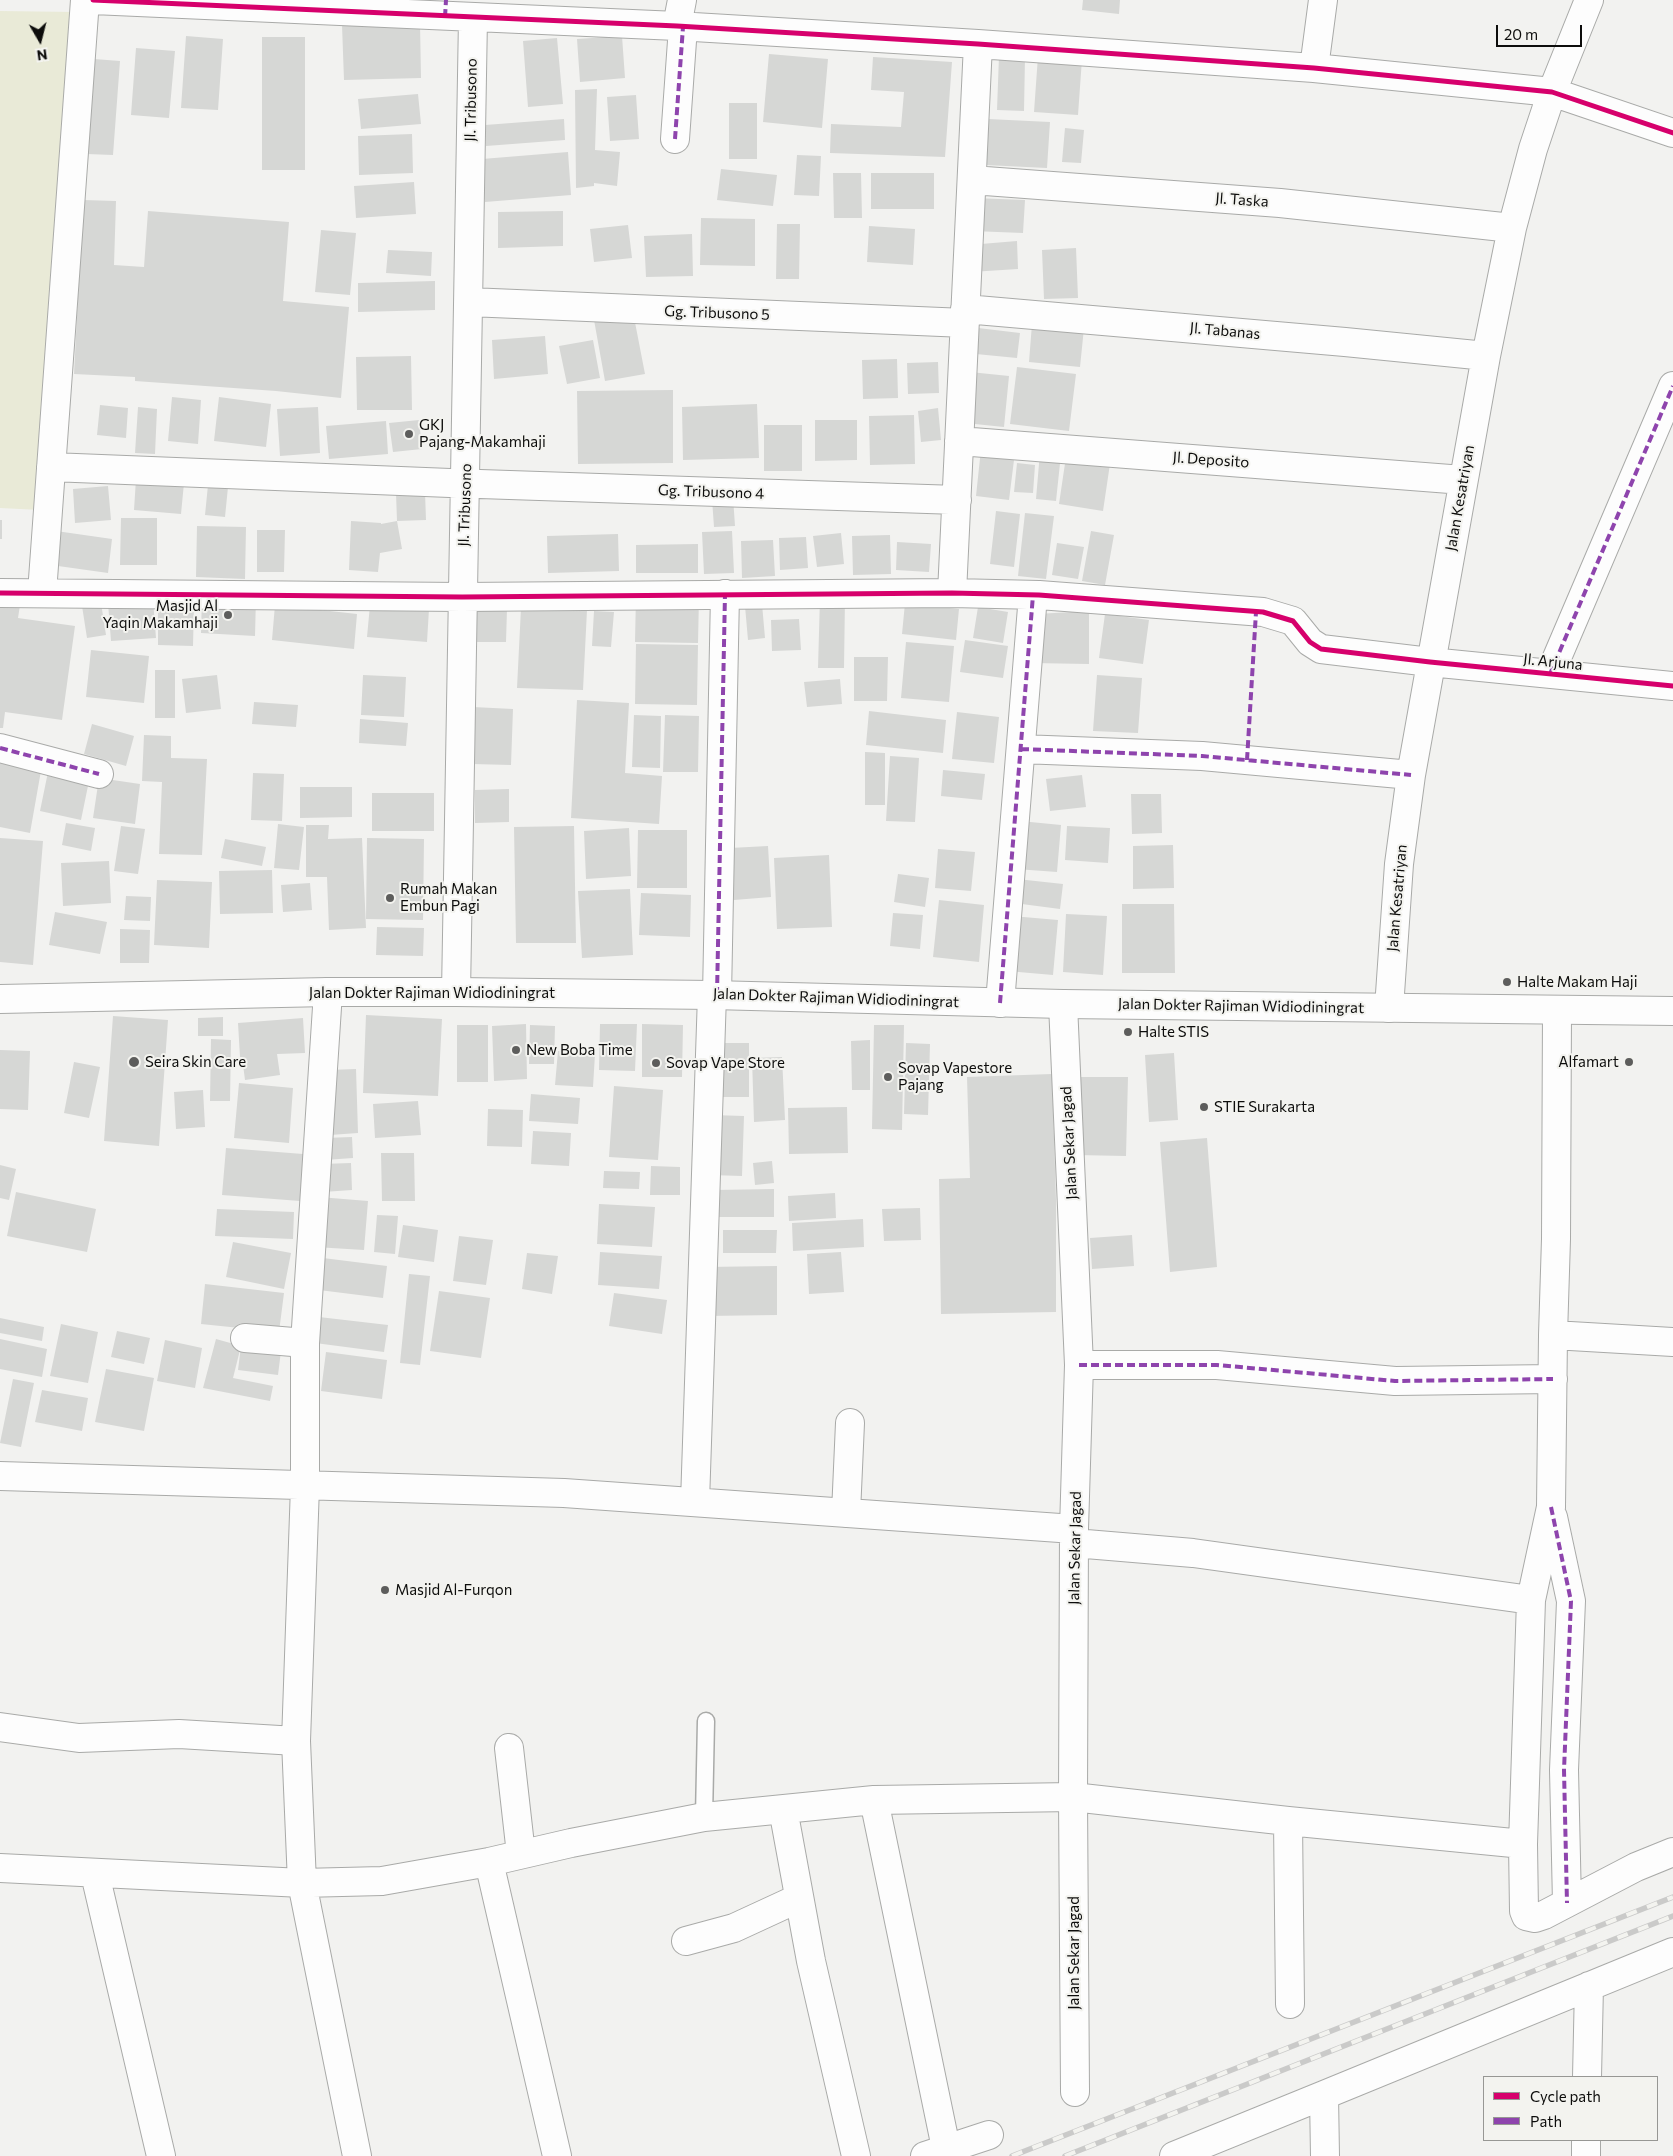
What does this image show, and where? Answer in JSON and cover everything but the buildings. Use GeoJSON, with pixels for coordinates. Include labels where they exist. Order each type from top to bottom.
{"type":"FeatureCollection","features":[{"type":"Feature","properties":{"kind":"street"},"geometry":{"type":"LineString","coordinates":[[42,593],[85,0]]}},
{"type":"Feature","properties":{"kind":"street"},"geometry":{"type":"LineString","coordinates":[[93,0],[446,9],[472,18],[681,18],[978,44],[1314,68],[1552,92],[1673,134]]}},
{"type":"Feature","properties":{"kind":"street"},"geometry":{"type":"LineString","coordinates":[[1314,68],[1323,0]]}},
{"type":"Feature","properties":{"kind":"street","name":"Jalan Kesatriyan"},"geometry":{"type":"LineString","coordinates":[[1389,1008],[1400,864],[1411,776],[1486,356],[1512,228],[1533,149],[1552,92],[1589,0]]}},
{"type":"Feature","properties":{"kind":"street","name":"Jl. Tribusono"},"geometry":{"type":"LineString","coordinates":[[456,992],[469,302],[472,18]]}},
{"type":"Feature","properties":{"kind":"street"},"geometry":{"type":"LineString","coordinates":[[675,139],[681,18]]}},
{"type":"Feature","properties":{"kind":"street"},"geometry":{"type":"LineString","coordinates":[[952,593],[978,44]]}},
{"type":"Feature","properties":{"kind":"street","name":"Jl. Taska"},"geometry":{"type":"LineString","coordinates":[[972,180],[1280,203],[1512,228]]}},
{"type":"Feature","properties":{"kind":"street","name":"Gg. Tribusono 5"},"geometry":{"type":"LineString","coordinates":[[469,302],[965,316]]}},
{"type":"Feature","properties":{"kind":"street","name":"Jl. Tabanas"},"geometry":{"type":"LineString","coordinates":[[965,316],[1486,356]]}},
{"type":"Feature","properties":{"kind":"street"},"geometry":{"type":"LineString","coordinates":[[1550,674],[1673,386]]}},
{"type":"Feature","properties":{"kind":"street","name":"Jl. Deposito"},"geometry":{"type":"LineString","coordinates":[[959,441],[1463,480]]}},
{"type":"Feature","properties":{"kind":"street","name":"Gg. Tribusono 4"},"geometry":{"type":"LineString","coordinates":[[51,468],[956,500]]}},
{"type":"Feature","properties":{"kind":"street","name":"Jl. Arjuna"},"geometry":{"type":"LineString","coordinates":[[0,593],[462,597],[952,593],[1033,595],[1263,612],[1293,621],[1310,642],[1320,649],[1673,686]]}},
{"type":"Feature","properties":{"kind":"street"},"geometry":{"type":"LineString","coordinates":[[695,1502],[714,995],[725,594]]}},
{"type":"Feature","properties":{"kind":"street"},"geometry":{"type":"LineString","coordinates":[[1000,1003],[1033,595]]}},
{"type":"Feature","properties":{"kind":"street"},"geometry":{"type":"LineString","coordinates":[[0,748],[99,774]]}},
{"type":"Feature","properties":{"kind":"street"},"geometry":{"type":"LineString","coordinates":[[1021,749],[1202,756],[1411,776]]}},
{"type":"Feature","properties":{"kind":"street"},"geometry":{"type":"LineString","coordinates":[[328,992],[305,1343],[306,1486],[296,1741],[302,1884],[357,2156]]}},
{"type":"Feature","properties":{"kind":"street","name":"Jalan Dokter Rajiman Widiodiningrat"},"geometry":{"type":"LineString","coordinates":[[0,999],[328,992],[456,992],[714,995],[1063,1004],[1673,1011]]}},
{"type":"Feature","properties":{"kind":"street","name":"Jalan Sekar Jagad"},"geometry":{"type":"LineString","coordinates":[[1063,1004],[1079,1365],[1074,1536],[1075,2092]]}},
{"type":"Feature","properties":{"kind":"street"},"geometry":{"type":"LineString","coordinates":[[1557,1011],[1556,1239],[1551,1507],[1532,1600],[1523,1844],[1524,1911],[1526,1916],[1535,1918],[1636,1867],[1673,1852]]}},
{"type":"Feature","properties":{"kind":"street"},"geometry":{"type":"LineString","coordinates":[[1553,1335],[1673,1342]]}},
{"type":"Feature","properties":{"kind":"street"},"geometry":{"type":"LineString","coordinates":[[246,1338],[305,1343]]}},
{"type":"Feature","properties":{"kind":"street"},"geometry":{"type":"LineString","coordinates":[[1079,1365],[1217,1365],[1395,1381],[1552,1379]]}},
{"type":"Feature","properties":{"kind":"street"},"geometry":{"type":"LineString","coordinates":[[846,1513],[850,1423]]}},
{"type":"Feature","properties":{"kind":"street"},"geometry":{"type":"LineString","coordinates":[[0,1476],[564,1493],[846,1513],[1074,1536],[1532,1600]]}},
{"type":"Feature","properties":{"kind":"street"},"geometry":{"type":"LineString","coordinates":[[1551,1507],[1571,1600],[1564,1770],[1567,1903]]}},
{"type":"Feature","properties":{"kind":"street"},"geometry":{"type":"LineString","coordinates":[[0,1727],[79,1738],[179,1734],[296,1741]]}},
{"type":"Feature","properties":{"kind":"street"},"geometry":{"type":"LineString","coordinates":[[509,1748],[521,1854]]}},
{"type":"Feature","properties":{"kind":"street"},"geometry":{"type":"LineString","coordinates":[[0,1868],[302,1884],[382,1881],[489,1862],[704,1817],[874,1800],[1073,1797],[1288,1821],[1523,1844]]}},
{"type":"Feature","properties":{"kind":"street"},"geometry":{"type":"LineString","coordinates":[[874,1800],[936,2152],[989,2134]]}},
{"type":"Feature","properties":{"kind":"street"},"geometry":{"type":"LineString","coordinates":[[783,1809],[811,1961],[856,2156]]}},
{"type":"Feature","properties":{"kind":"street"},"geometry":{"type":"LineString","coordinates":[[1288,1821],[1290,2004]]}},
{"type":"Feature","properties":{"kind":"street"},"geometry":{"type":"LineString","coordinates":[[489,1862],[557,2156]]}},
{"type":"Feature","properties":{"kind":"street"},"geometry":{"type":"LineString","coordinates":[[95,1874],[161,2156]]}},
{"type":"Feature","properties":{"kind":"street"},"geometry":{"type":"LineString","coordinates":[[686,1941],[734,1928],[800,1898]]}},
{"type":"Feature","properties":{"kind":"street"},"geometry":{"type":"LineString","coordinates":[[1189,2153],[1324,2095],[1673,1952]]}},
{"type":"Feature","properties":{"kind":"street"},"geometry":{"type":"LineString","coordinates":[[1587,2076],[1589,1986]]}},
{"type":"Feature","properties":{"kind":"street"},"geometry":{"type":"LineString","coordinates":[[1324,2095],[1325,2156]]}},
{"type":"Feature","properties":{"kind":"street"},"geometry":{"type":"LineString","coordinates":[[1586,2141],[1586,2156]]}},
{"type":"Feature","properties":{"kind":"lane"},"geometry":{"type":"LineString","coordinates":[[704,1817],[706,1721]]}},
{"type":"Feature","properties":{"kind":"green space"},"geometry":{"type":"Polygon","coordinates":[[[0,11],[75,12],[40,510],[0,508],[0,11]]]}},
{"type":"Feature","properties":{"kind":"railway"},"geometry":{"type":"LineString","coordinates":[[1012,2156],[1673,1897]]}},
{"type":"Feature","properties":{"kind":"railway"},"geometry":{"type":"LineString","coordinates":[[1065,2156],[1673,1916]]}},
{"type":"Feature","properties":{"kind":"marked path"},"geometry":{"type":"LineString","coordinates":[[445,17],[446,0]]}},
{"type":"Feature","properties":{"kind":"marked path"},"geometry":{"type":"LineString","coordinates":[[675,139],[683,27]]}},
{"type":"Feature","properties":{"kind":"marked path"},"geometry":{"type":"LineString","coordinates":[[1550,674],[1673,386]]}},
{"type":"Feature","properties":{"kind":"marked path"},"geometry":{"type":"LineString","coordinates":[[717,995],[725,594]]}},
{"type":"Feature","properties":{"kind":"marked path"},"geometry":{"type":"LineString","coordinates":[[1000,1003],[1033,595]]}},
{"type":"Feature","properties":{"kind":"marked path"},"geometry":{"type":"LineString","coordinates":[[1247,760],[1256,612]]}},
{"type":"Feature","properties":{"kind":"marked path"},"geometry":{"type":"LineString","coordinates":[[0,748],[99,774]]}},
{"type":"Feature","properties":{"kind":"marked path"},"geometry":{"type":"LineString","coordinates":[[1021,749],[1202,756],[1411,775]]}},
{"type":"Feature","properties":{"kind":"marked path"},"geometry":{"type":"LineString","coordinates":[[1079,1365],[1217,1365],[1395,1381],[1553,1379]]}},
{"type":"Feature","properties":{"kind":"marked path"},"geometry":{"type":"LineString","coordinates":[[1551,1507],[1571,1601],[1564,1770],[1567,1903]]}},
{"type":"Feature","properties":{"kind":"cycle path"},"geometry":{"type":"LineString","coordinates":[[93,0],[677,26],[978,44],[1314,68],[1552,92],[1673,133]]}},
{"type":"Feature","properties":{"kind":"cycle path"},"geometry":{"type":"LineString","coordinates":[[0,593],[462,597],[952,593],[1039,595],[1263,612],[1293,621],[1310,642],[1321,649],[1430,662],[1673,686]]}},
{"type":"Feature","properties":{"kind":"place","name":"GKJ Pajang-Makamhaji"},"geometry":{"type":"Point","coordinates":[409,434]}},
{"type":"Feature","properties":{"kind":"place","name":"Masjid Al Yaqin Makamhaji"},"geometry":{"type":"Point","coordinates":[228,615]}},
{"type":"Feature","properties":{"kind":"place","name":"Rumah Makan Embun Pagi"},"geometry":{"type":"Point","coordinates":[390,898]}},
{"type":"Feature","properties":{"kind":"place","name":"Halte Makam Haji"},"geometry":{"type":"Point","coordinates":[1507,982]}},
{"type":"Feature","properties":{"kind":"place","name":"Halte STIS"},"geometry":{"type":"Point","coordinates":[1128,1032]}},
{"type":"Feature","properties":{"kind":"place","name":"New Boba Time"},"geometry":{"type":"Point","coordinates":[516,1050]}},
{"type":"Feature","properties":{"kind":"place","name":"Seira Skin Care"},"geometry":{"type":"Point","coordinates":[134,1062]}},
{"type":"Feature","properties":{"kind":"place","name":"Alfamart"},"geometry":{"type":"Point","coordinates":[1629,1062]}},
{"type":"Feature","properties":{"kind":"place","name":"Sovap Vape Store"},"geometry":{"type":"Point","coordinates":[656,1063]}},
{"type":"Feature","properties":{"kind":"place","name":"Sovap Vapestore Pajang"},"geometry":{"type":"Point","coordinates":[888,1077]}},
{"type":"Feature","properties":{"kind":"place","name":"STIE Surakarta"},"geometry":{"type":"Point","coordinates":[1204,1107]}},
{"type":"Feature","properties":{"kind":"place","name":"Masjid Al-Furqon"},"geometry":{"type":"Point","coordinates":[385,1590]}}]}
